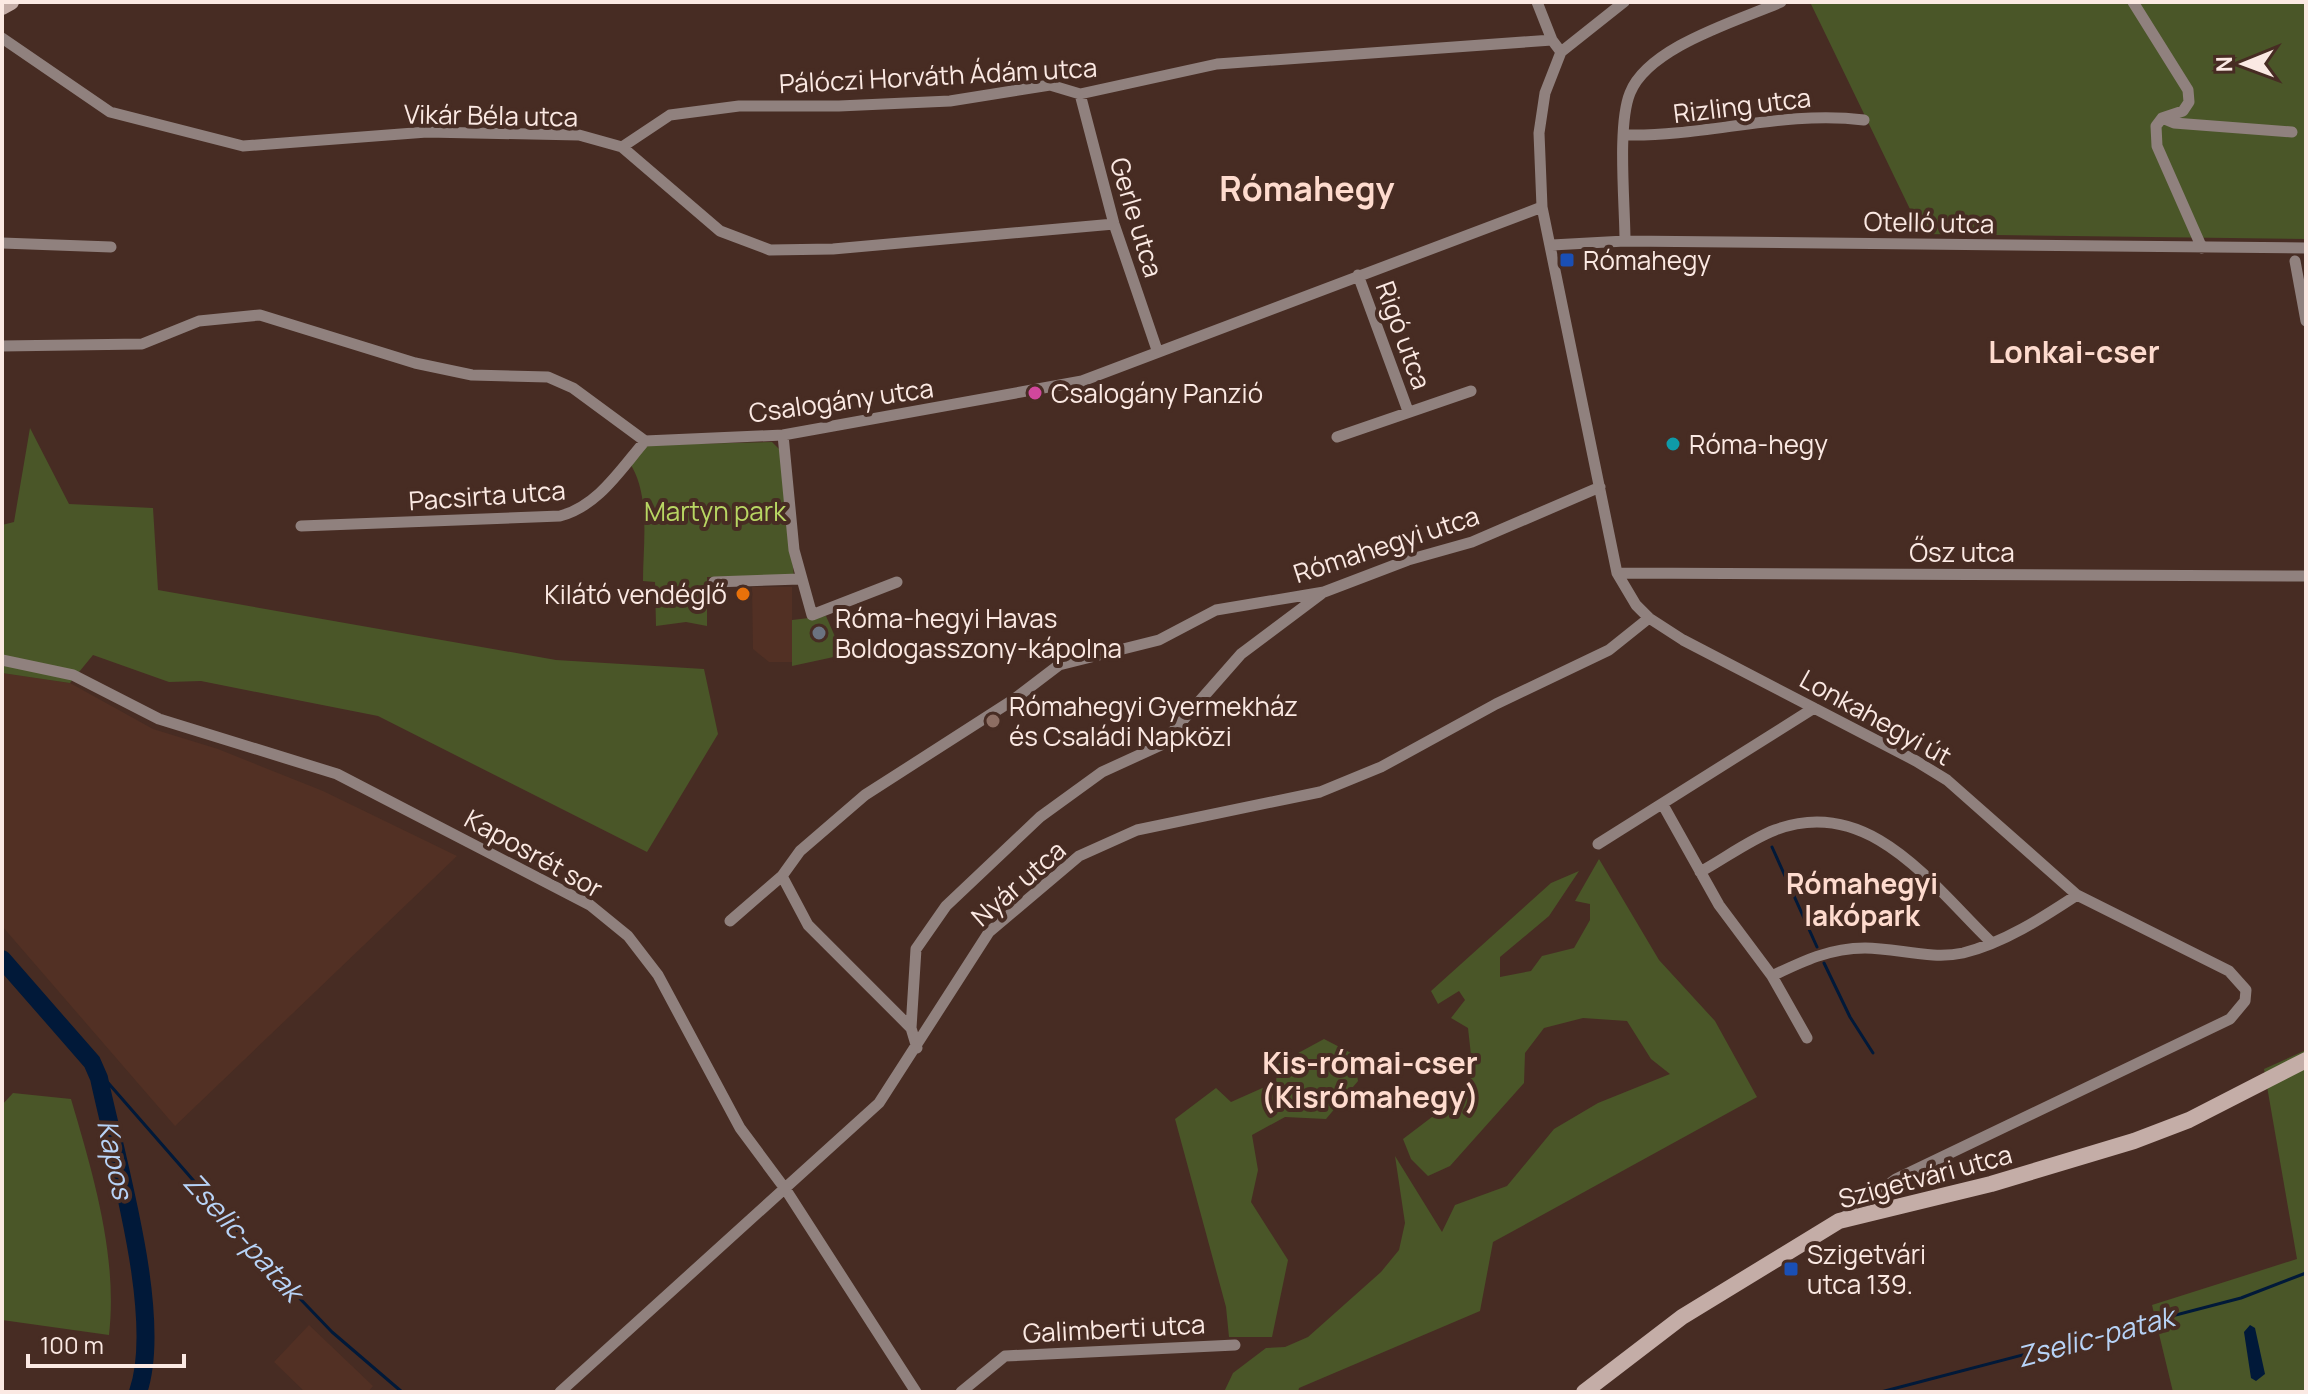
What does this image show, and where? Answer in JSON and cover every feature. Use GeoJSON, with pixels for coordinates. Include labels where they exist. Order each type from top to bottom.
{"type":"FeatureCollection","features":[{"type":"Feature","properties":{"kind":"street"},"geometry":{"type":"LineString","coordinates":[[2,7],[11,2]]}},
{"type":"Feature","properties":{"kind":"street"},"geometry":{"type":"LineString","coordinates":[[1537,2],[1552,40],[1561,52],[1624,2]]}},
{"type":"Feature","properties":{"kind":"street"},"geometry":{"type":"LineString","coordinates":[[1625,241],[1625,135],[1630,93],[1651,64],[1674,49],[1781,2]]}},
{"type":"Feature","properties":{"kind":"street"},"geometry":{"type":"LineString","coordinates":[[2133,2],[2188,90],[2189,102],[2183,111],[2162,118],[2156,126],[2157,146],[2202,248]]}},
{"type":"Feature","properties":{"kind":"street","name":"Vikár Béla utca"},"geometry":{"type":"LineString","coordinates":[[2,38],[110,112],[243,146],[427,132],[579,135],[622,147],[720,231],[770,250],[833,249],[1114,224]]}},
{"type":"Feature","properties":{"kind":"street","name":"Pálóczi Horváth Ádám utca"},"geometry":{"type":"LineString","coordinates":[[622,147],[670,115],[739,106],[950,101],[1050,85],[1080,94],[1217,64],[1552,40]]}},
{"type":"Feature","properties":{"kind":"street","name":"Lonkahegyi út"},"geometry":{"type":"LineString","coordinates":[[1561,52],[1545,93],[1539,133],[1542,207],[1617,573],[1636,605],[1649,618],[1947,780],[2077,895],[2229,971],[2246,990],[2240,1010],[2230,1019],[1896,1179],[1839,1221]]}},
{"type":"Feature","properties":{"kind":"street","name":"Gerle utca"},"geometry":{"type":"LineString","coordinates":[[1080,94],[1114,224],[1157,350]]}},
{"type":"Feature","properties":{"kind":"street","name":"Rizling utca"},"geometry":{"type":"LineString","coordinates":[[1625,135],[1694,134],[1768,119],[1815,117],[1864,120]]}},
{"type":"Feature","properties":{"kind":"street"},"geometry":{"type":"LineString","coordinates":[[2162,118],[2174,123],[2292,132]]}},
{"type":"Feature","properties":{"kind":"street","name":"Csalogány utca"},"geometry":{"type":"LineString","coordinates":[[645,441],[783,435],[1082,381],[1157,350],[1542,207]]}},
{"type":"Feature","properties":{"kind":"street","name":"Otelló utca"},"geometry":{"type":"LineString","coordinates":[[1552,245],[1625,241],[2306,248]]}},
{"type":"Feature","properties":{"kind":"street"},"geometry":{"type":"LineString","coordinates":[[2,243],[111,247]]}},
{"type":"Feature","properties":{"kind":"street"},"geometry":{"type":"LineString","coordinates":[[2295,261],[2306,321]]}},
{"type":"Feature","properties":{"kind":"street","name":"Rigó utca"},"geometry":{"type":"LineString","coordinates":[[1358,275],[1408,411]]}},
{"type":"Feature","properties":{"kind":"street"},"geometry":{"type":"LineString","coordinates":[[2,346],[142,344],[199,321],[260,315],[415,363],[472,375],[548,377],[573,388],[645,441]]}},
{"type":"Feature","properties":{"kind":"street","name":"Rigó utca"},"geometry":{"type":"LineString","coordinates":[[1337,437],[1471,391]]}},
{"type":"Feature","properties":{"kind":"street"},"geometry":{"type":"LineString","coordinates":[[783,435],[792,536],[800,579],[812,615],[897,582]]}},
{"type":"Feature","properties":{"kind":"street","name":"Pacsirta utca"},"geometry":{"type":"LineString","coordinates":[[301,526],[560,516],[581,511],[645,441]]}},
{"type":"Feature","properties":{"kind":"street","name":"Rómahegyi utca"},"geometry":{"type":"LineString","coordinates":[[730,921],[782,876],[800,851],[865,795],[1013,700],[1059,665],[1089,655],[1146,645],[1216,610],[1324,592],[1408,560],[1472,542],[1600,487]]}},
{"type":"Feature","properties":{"kind":"street","name":"Ősz utca"},"geometry":{"type":"LineString","coordinates":[[1617,573],[2306,576]]}},
{"type":"Feature","properties":{"kind":"street"},"geometry":{"type":"LineString","coordinates":[[714,582],[800,579]]}},
{"type":"Feature","properties":{"kind":"street"},"geometry":{"type":"LineString","coordinates":[[917,1048],[911,1028],[916,949],[946,906],[1040,817],[1102,772],[1161,745],[1241,654],[1324,592]]}},
{"type":"Feature","properties":{"kind":"street","name":"Nyár utca"},"geometry":{"type":"LineString","coordinates":[[560,1392],[879,1103],[989,932],[1079,856],[1137,830],[1332,787],[1381,767],[1496,704],[1609,650],[1649,618]]}},
{"type":"Feature","properties":{"kind":"street","name":"Kaposrét sor"},"geometry":{"type":"LineString","coordinates":[[2,660],[73,675],[159,719],[337,774],[590,905],[628,936],[658,975],[740,1128],[786,1190],[916,1392]]}},
{"type":"Feature","properties":{"kind":"street"},"geometry":{"type":"LineString","coordinates":[[1598,844],[1814,708]]}},
{"type":"Feature","properties":{"kind":"street"},"geometry":{"type":"LineString","coordinates":[[1663,805],[1700,872],[1745,943],[1772,976],[1807,1038]]}},
{"type":"Feature","properties":{"kind":"street"},"geometry":{"type":"LineString","coordinates":[[1700,872],[1773,830],[1803,822],[1849,824],[1895,849],[1992,943]]}},
{"type":"Feature","properties":{"kind":"street"},"geometry":{"type":"LineString","coordinates":[[782,876],[808,925],[911,1028]]}},
{"type":"Feature","properties":{"kind":"street"},"geometry":{"type":"LineString","coordinates":[[1772,976],[1813,956],[1837,950],[1865,948],[1937,955],[1961,953],[1992,943],[2077,895]]}},
{"type":"Feature","properties":{"kind":"street","name":"Szigetvári utca"},"geometry":{"type":"LineString","coordinates":[[1584,1392],[1682,1317],[1839,1221],[1991,1184],[2134,1141],[2189,1120],[2306,1060]]}},
{"type":"Feature","properties":{"kind":"street","name":"Galimberti utca"},"geometry":{"type":"LineString","coordinates":[[961,1392],[1005,1356],[1235,1345]]}},
{"type":"Feature","properties":{"kind":"shaded area"},"geometry":{"type":"Polygon","coordinates":[[[752,587],[792,587],[792,662],[769,662],[753,649],[752,587]]]}},
{"type":"Feature","properties":{"kind":"shaded area"},"geometry":{"type":"Polygon","coordinates":[[[2,673],[70,683],[153,729],[218,749],[323,791],[457,856],[175,1126],[2,926],[2,673]]]}},
{"type":"Feature","properties":{"kind":"shaded area"},"geometry":{"type":"Polygon","coordinates":[[[309,1325],[373,1386],[368,1392],[305,1392],[274,1362],[309,1325]]]}},
{"type":"Feature","properties":{"kind":"green space"},"geometry":{"type":"Polygon","coordinates":[[[1810,2],[2306,2],[2306,239],[1922,234],[1810,2]]]}},
{"type":"Feature","properties":{"kind":"green space"},"geometry":{"type":"Polygon","coordinates":[[[30,428],[69,504],[153,508],[158,590],[556,660],[704,669],[718,734],[647,852],[378,716],[201,681],[169,682],[93,655],[70,683],[2,673],[2,525],[14,522],[30,428]]]}},
{"type":"Feature","properties":{"kind":"green space","name":"Martyn park"},"geometry":{"type":"Polygon","coordinates":[[[772,442],[780,450],[794,576],[707,577],[707,626],[686,622],[656,626],[655,582],[643,581],[643,504],[636,475],[629,462],[648,445],[772,442]]]}},
{"type":"Feature","properties":{"kind":"green space"},"geometry":{"type":"Polygon","coordinates":[[[826,616],[843,655],[792,666],[792,620],[826,616]]]}},
{"type":"Feature","properties":{"kind":"green space"},"geometry":{"type":"Polygon","coordinates":[[[1599,859],[1659,960],[1715,1021],[1757,1097],[1493,1242],[1480,1311],[1299,1388],[1298,1392],[1224,1392],[1233,1373],[1266,1348],[1285,1347],[1308,1337],[1381,1272],[1399,1250],[1405,1223],[1395,1156],[1442,1232],[1455,1205],[1507,1186],[1554,1129],[1598,1103],[1670,1074],[1651,1059],[1627,1021],[1583,1018],[1544,1028],[1525,1053],[1524,1083],[1450,1166],[1428,1176],[1411,1159],[1403,1139],[1453,1101],[1473,1073],[1468,1028],[1451,1018],[1465,1000],[1459,991],[1438,1004],[1431,991],[1551,883],[1579,871],[1549,916],[1500,957],[1500,977],[1531,971],[1542,956],[1574,948],[1590,920],[1590,904],[1575,901],[1599,859]]]}},
{"type":"Feature","properties":{"kind":"green space"},"geometry":{"type":"Polygon","coordinates":[[[1324,1039],[1353,1054],[1358,1081],[1326,1119],[1285,1117],[1252,1135],[1258,1170],[1251,1202],[1288,1260],[1272,1337],[1229,1337],[1226,1307],[1175,1119],[1216,1088],[1231,1102],[1276,1082],[1278,1064],[1324,1039]]]}},
{"type":"Feature","properties":{"kind":"green space"},"geometry":{"type":"Polygon","coordinates":[[[2306,1050],[2306,1392],[2173,1392],[2152,1305],[2297,1259],[2264,1069],[2306,1050]]]}},
{"type":"Feature","properties":{"kind":"green space"},"geometry":{"type":"Polygon","coordinates":[[[13,1093],[71,1099],[95,1186],[107,1245],[111,1305],[109,1335],[2,1320],[2,1105],[13,1093]]]}},
{"type":"Feature","properties":{"kind":"water"},"geometry":{"type":"Polygon","coordinates":[[[2250,1325],[2255,1328],[2265,1374],[2256,1381],[2251,1378],[2244,1332],[2250,1325]]]}},
{"type":"Feature","properties":{"kind":"waterway"},"geometry":{"type":"LineString","coordinates":[[1772,847],[1817,947]]}},
{"type":"Feature","properties":{"kind":"waterway","name":"Kapos"},"geometry":{"type":"LineString","coordinates":[[2,959],[92,1062],[99,1078],[126,1193],[142,1281],[144,1360],[138,1392]]}},
{"type":"Feature","properties":{"kind":"waterway"},"geometry":{"type":"LineString","coordinates":[[1824,963],[1850,1017],[1873,1053]]}},
{"type":"Feature","properties":{"kind":"waterway","name":"Zselic-patak"},"geometry":{"type":"LineString","coordinates":[[96,1069],[262,1259],[332,1332],[402,1392]]}},
{"type":"Feature","properties":{"kind":"waterway","name":"Zselic-patak"},"geometry":{"type":"LineString","coordinates":[[1881,1392],[2241,1298],[2306,1273]]}},
{"type":"Feature","properties":{"kind":"place","name":"Rómahegy"},"geometry":{"type":"Point","coordinates":[1567,260]}},
{"type":"Feature","properties":{"kind":"place","name":"Csalogány Panzió"},"geometry":{"type":"Point","coordinates":[1035,393]}},
{"type":"Feature","properties":{"kind":"place","name":"Róma-hegy"},"geometry":{"type":"Point","coordinates":[1673,444]}},
{"type":"Feature","properties":{"kind":"place","name":"Kilátó vendéglő"},"geometry":{"type":"Point","coordinates":[743,594]}},
{"type":"Feature","properties":{"kind":"place","name":"Róma-hegyi Havas Boldogasszony-kápolna"},"geometry":{"type":"Point","coordinates":[819,633]}},
{"type":"Feature","properties":{"kind":"place","name":"Rómahegyi Gyermekház és Családi Napközi"},"geometry":{"type":"Point","coordinates":[993,721]}},
{"type":"Feature","properties":{"kind":"place","name":"Szigetvári utca 139."},"geometry":{"type":"Point","coordinates":[1791,1269]}},
{"type":"Feature","properties":{"kind":"district","name":"Rómahegy"},"geometry":{"type":"Point","coordinates":[1307,188]}},
{"type":"Feature","properties":{"kind":"district","name":"Lonkai-cser"},"geometry":{"type":"Point","coordinates":[2074,351]}},
{"type":"Feature","properties":{"kind":"district","name":"Rómahegyi lakópark"},"geometry":{"type":"Point","coordinates":[1862,899]}},
{"type":"Feature","properties":{"kind":"district","name":"Kis-római-cser (Kisrómahegy)"},"geometry":{"type":"Point","coordinates":[1370,1079]}}]}
